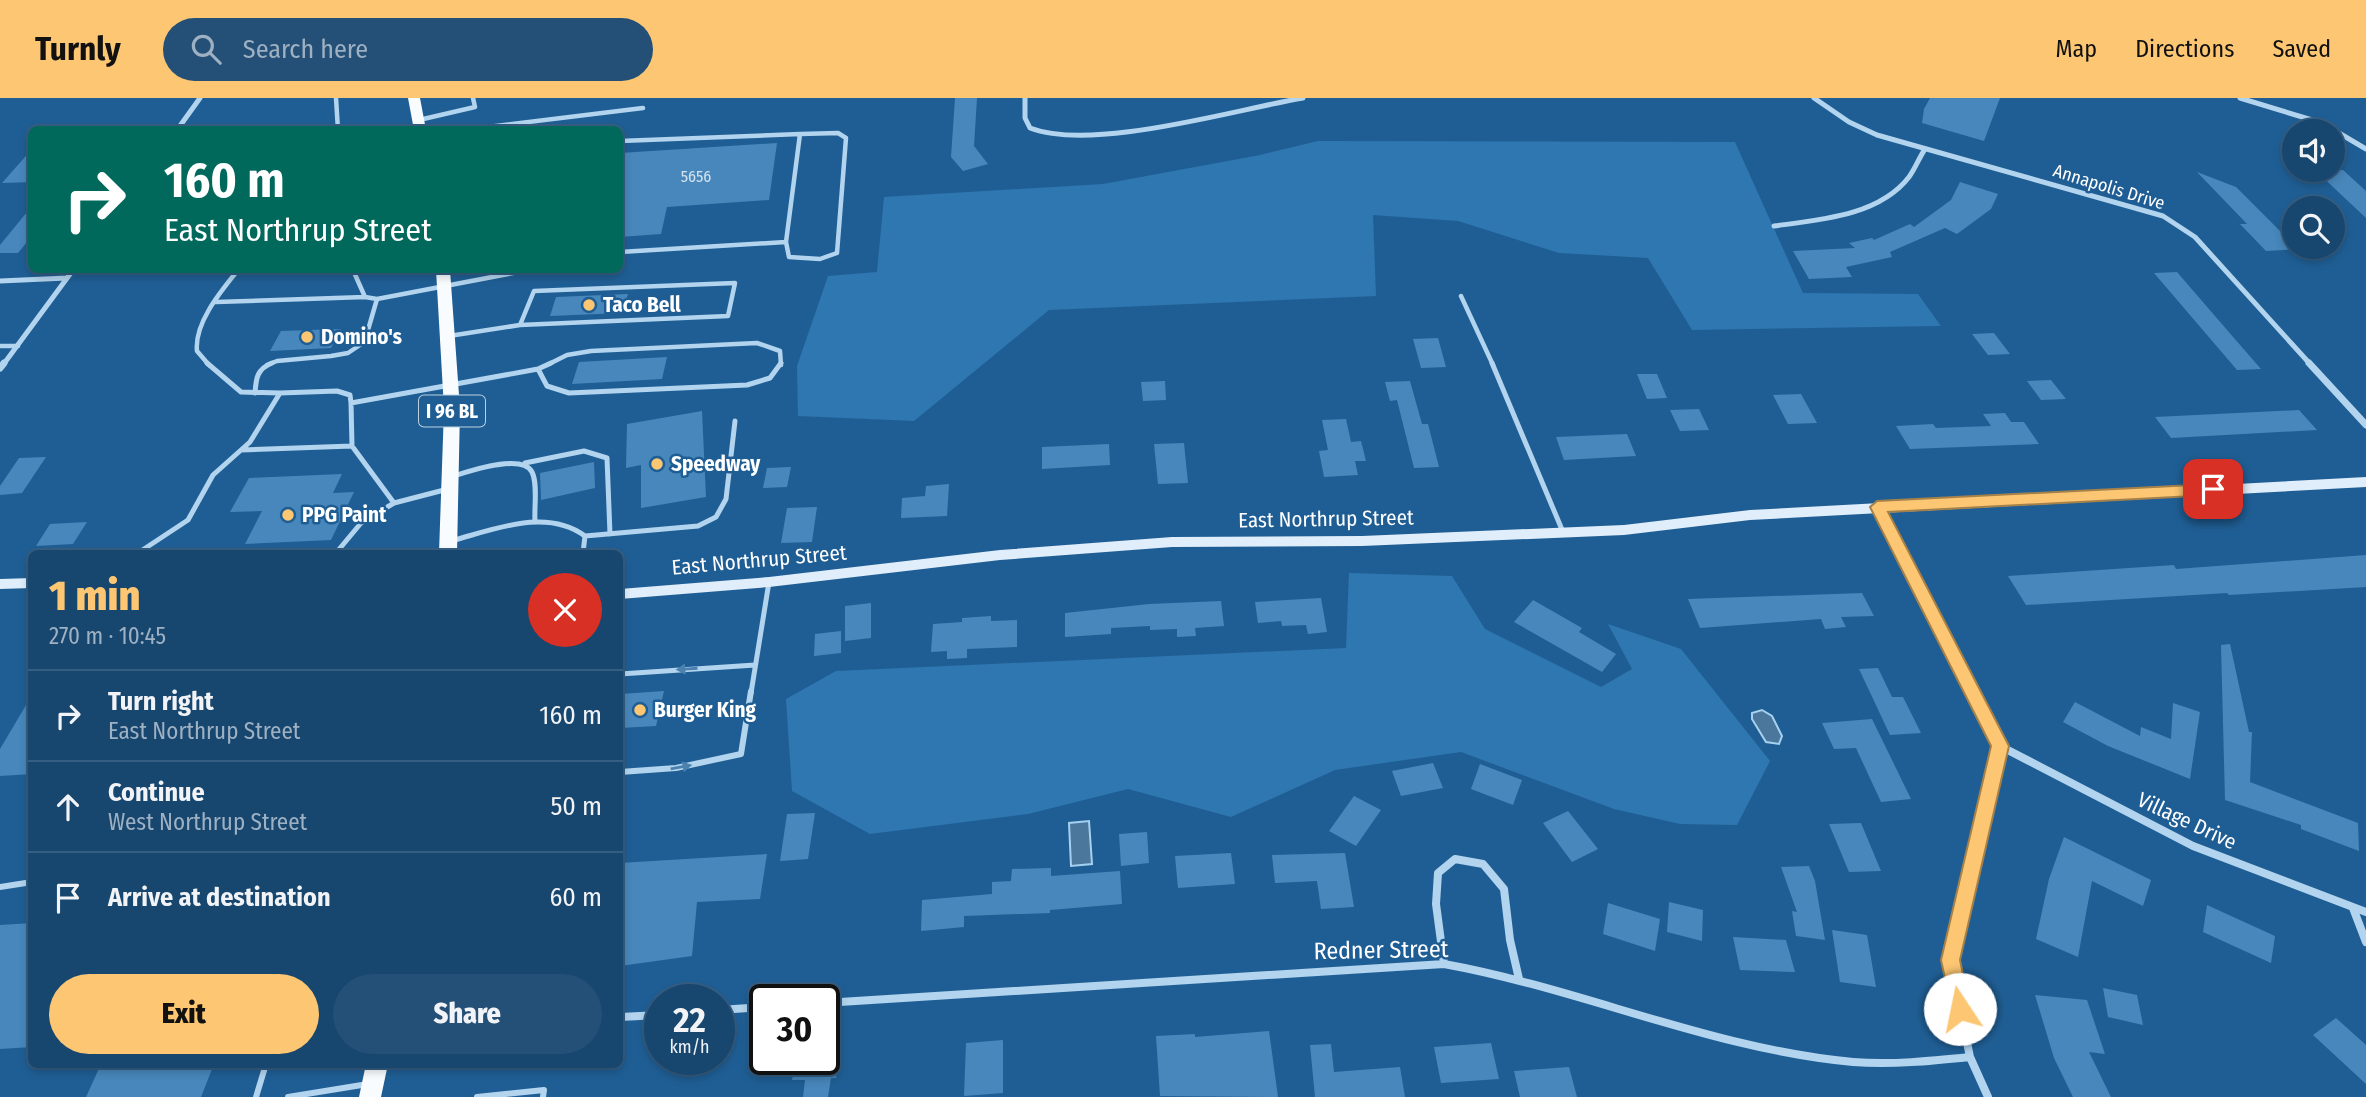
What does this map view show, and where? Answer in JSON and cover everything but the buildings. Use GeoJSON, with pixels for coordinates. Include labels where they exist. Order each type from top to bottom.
{"type":"FeatureCollection","features":[{"type":"Feature","properties":{"kind":"main road"},"geometry":{"type":"LineString","coordinates":[[414,98],[419,125]]}},
{"type":"Feature","properties":{"kind":"main road","name":"I 96 BL"},"geometry":{"type":"LineString","coordinates":[[444,277],[451,384],[449,547]]}},
{"type":"Feature","properties":{"kind":"street"},"geometry":{"type":"LineString","coordinates":[[180,126],[200,98]]}},
{"type":"Feature","properties":{"kind":"street"},"geometry":{"type":"LineString","coordinates":[[1025,98],[1025,121],[1035,132],[1055,136],[1122,132],[1303,98]]}},
{"type":"Feature","properties":{"kind":"street","name":"Annapolis Drive"},"geometry":{"type":"LineString","coordinates":[[1814,98],[1839,116],[1867,130],[2163,216],[2195,237],[2366,425]]}},
{"type":"Feature","properties":{"kind":"street"},"geometry":{"type":"LineString","coordinates":[[2240,98],[2308,118],[2366,149]]}},
{"type":"Feature","properties":{"kind":"street"},"geometry":{"type":"LineString","coordinates":[[1774,226],[1845,213],[1890,194],[1907,179],[1925,149]]}},
{"type":"Feature","properties":{"kind":"street"},"geometry":{"type":"LineString","coordinates":[[0,368],[71,273]]}},
{"type":"Feature","properties":{"kind":"street"},"geometry":{"type":"LineString","coordinates":[[0,281],[67,278]]}},
{"type":"Feature","properties":{"kind":"street","name":"East Northrup Street"},"geometry":{"type":"LineString","coordinates":[[623,594],[769,582],[1000,555],[1172,542],[1362,541],[1624,530],[1750,514],[2366,482]]}},
{"type":"Feature","properties":{"kind":"street"},"geometry":{"type":"LineString","coordinates":[[1877,507],[2000,746],[1950,960],[1970,1057],[1988,1097]]}},
{"type":"Feature","properties":{"kind":"street"},"geometry":{"type":"LineString","coordinates":[[0,584],[28,583]]}},
{"type":"Feature","properties":{"kind":"street","name":"Village Drive"},"geometry":{"type":"LineString","coordinates":[[2000,746],[2193,846],[2366,912]]}},
{"type":"Feature","properties":{"kind":"street"},"geometry":{"type":"LineString","coordinates":[[1444,964],[1436,904],[1438,873],[1455,859],[1483,864],[1504,889],[1510,940],[1519,979]]}},
{"type":"Feature","properties":{"kind":"street"},"geometry":{"type":"LineString","coordinates":[[2353,908],[2366,942]]}},
{"type":"Feature","properties":{"kind":"street","name":"Redner Street"},"geometry":{"type":"LineString","coordinates":[[840,1002],[1377,966],[1444,964],[1519,979],[1656,1022],[1760,1048],[1846,1061],[1931,1063],[1970,1057]]}},
{"type":"Feature","properties":{"kind":"street"},"geometry":{"type":"LineString","coordinates":[[623,1017],[644,1015]]}},
{"type":"Feature","properties":{"kind":"lane"},"geometry":{"type":"LineString","coordinates":[[336,98],[338,126]]}},
{"type":"Feature","properties":{"kind":"lane"},"geometry":{"type":"LineString","coordinates":[[419,125],[475,107],[473,98]]}},
{"type":"Feature","properties":{"kind":"lane"},"geometry":{"type":"LineString","coordinates":[[496,126],[643,108]]}},
{"type":"Feature","properties":{"kind":"lane"},"geometry":{"type":"LineString","coordinates":[[623,141],[838,132],[846,138],[837,253],[831,258],[802,260],[789,257],[786,242],[800,134]]}},
{"type":"Feature","properties":{"kind":"lane"},"geometry":{"type":"LineString","coordinates":[[623,252],[786,242]]}},
{"type":"Feature","properties":{"kind":"lane"},"geometry":{"type":"LineString","coordinates":[[237,273],[197,333],[195,348],[201,359],[241,392],[337,391],[350,395],[352,446],[394,503]]}},
{"type":"Feature","properties":{"kind":"lane"},"geometry":{"type":"LineString","coordinates":[[354,273],[365,297]]}},
{"type":"Feature","properties":{"kind":"lane"},"geometry":{"type":"LineString","coordinates":[[216,302],[365,297],[377,299],[444,277],[493,273]]}},
{"type":"Feature","properties":{"kind":"lane"},"geometry":{"type":"LineString","coordinates":[[449,336],[520,325],[728,316],[735,283],[534,291],[520,325]]}},
{"type":"Feature","properties":{"kind":"lane"},"geometry":{"type":"LineString","coordinates":[[1461,296],[1508,397],[1563,532]]}},
{"type":"Feature","properties":{"kind":"lane"},"geometry":{"type":"LineString","coordinates":[[255,393],[253,381],[258,369],[270,362],[335,355],[361,345],[377,299]]}},
{"type":"Feature","properties":{"kind":"lane"},"geometry":{"type":"LineString","coordinates":[[351,403],[538,369],[567,355],[592,351],[757,343],[780,351],[783,358],[780,369],[757,385],[569,394],[547,386],[538,369]]}},
{"type":"Feature","properties":{"kind":"lane"},"geometry":{"type":"LineString","coordinates":[[0,346],[18,345]]}},
{"type":"Feature","properties":{"kind":"lane"},"geometry":{"type":"LineString","coordinates":[[143,550],[188,520],[213,475],[250,442],[280,393]]}},
{"type":"Feature","properties":{"kind":"lane"},"geometry":{"type":"LineString","coordinates":[[449,547],[535,521],[567,524],[585,536],[698,526],[713,521],[722,510],[726,499],[735,421]]}},
{"type":"Feature","properties":{"kind":"lane"},"geometry":{"type":"LineString","coordinates":[[241,450],[352,446]]}},
{"type":"Feature","properties":{"kind":"lane"},"geometry":{"type":"LineString","coordinates":[[338,550],[352,530],[371,514],[394,503],[504,464],[525,463],[584,451],[607,458],[610,534]]}},
{"type":"Feature","properties":{"kind":"lane"},"geometry":{"type":"LineString","coordinates":[[525,463],[533,474],[535,521]]}},
{"type":"Feature","properties":{"kind":"lane"},"geometry":{"type":"LineString","coordinates":[[583,550],[585,536]]}},
{"type":"Feature","properties":{"kind":"lane"},"geometry":{"type":"LineString","coordinates":[[623,772],[676,768],[741,754],[769,582]]}},
{"type":"Feature","properties":{"kind":"lane"},"geometry":{"type":"LineString","coordinates":[[623,674],[755,665]]}},
{"type":"Feature","properties":{"kind":"lane"},"geometry":{"type":"LineString","coordinates":[[0,887],[28,883]]}},
{"type":"Feature","properties":{"kind":"lane"},"geometry":{"type":"LineString","coordinates":[[256,1097],[265,1068]]}},
{"type":"Feature","properties":{"kind":"lane"},"geometry":{"type":"LineString","coordinates":[[288,1097],[373,1081]]}},
{"type":"Feature","properties":{"kind":"lane"},"geometry":{"type":"LineString","coordinates":[[478,1097],[544,1090],[543,1097]]}},
{"type":"Feature","properties":{"kind":"shaded area"},"geometry":{"type":"Polygon","coordinates":[[[1318,141],[1735,142],[1803,293],[1918,294],[1941,326],[1692,330],[1648,258],[1559,253],[1458,221],[1373,215],[1376,296],[1049,310],[914,421],[798,416],[797,366],[828,276],[877,272],[884,197],[1103,184],[1260,155],[1318,141]]]}},
{"type":"Feature","properties":{"kind":"shaded area"},"geometry":{"type":"Polygon","coordinates":[[[1349,573],[1452,576],[1485,629],[1601,687],[1632,669],[1608,624],[1681,649],[1770,761],[1737,825],[1680,824],[1614,809],[1461,752],[1335,770],[1231,817],[1128,789],[1028,814],[870,834],[792,791],[786,699],[836,671],[1346,648],[1349,573]]]}},
{"type":"Feature","properties":{"kind":"shaded area"},"geometry":{"type":"Polygon","coordinates":[[[1762,710],[1772,716],[1782,736],[1779,744],[1766,742],[1752,719],[1752,713],[1762,710]]]}},
{"type":"Feature","properties":{"kind":"shaded area"},"geometry":{"type":"Polygon","coordinates":[[[1089,821],[1092,864],[1071,866],[1069,823],[1089,821]]]}},
{"type":"Feature","properties":{"kind":"place","name":"Taco Bell"},"geometry":{"type":"Point","coordinates":[589,305]}},
{"type":"Feature","properties":{"kind":"place","name":"Domino's"},"geometry":{"type":"Point","coordinates":[307,337]}},
{"type":"Feature","properties":{"kind":"place","name":"Speedway"},"geometry":{"type":"Point","coordinates":[657,464]}},
{"type":"Feature","properties":{"kind":"place","name":"PPG Paint"},"geometry":{"type":"Point","coordinates":[288,515]}},
{"type":"Feature","properties":{"kind":"place","name":"Burger King"},"geometry":{"type":"Point","coordinates":[640,710]}},
{"type":"Feature","properties":{"kind":"route"},"geometry":{"type":"LineString","coordinates":[[1960,1009],[1950,960],[2000,746],[1877,507],[2213,489]]}}]}
